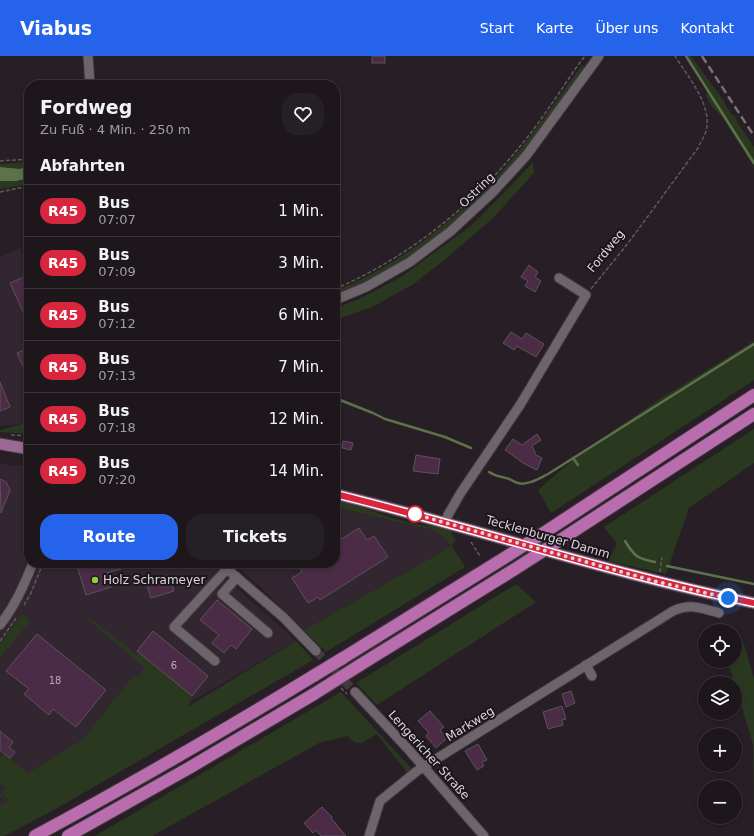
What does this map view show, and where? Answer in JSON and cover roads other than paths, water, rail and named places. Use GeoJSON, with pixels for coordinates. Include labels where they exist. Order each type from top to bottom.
{"type":"FeatureCollection","features":[{"type":"Feature","properties":{"kind":"highway"},"geometry":{"type":"LineString","coordinates":[[35,836],[132,783],[343,658],[542,534],[754,395]]}},
{"type":"Feature","properties":{"kind":"highway"},"geometry":{"type":"LineString","coordinates":[[68,836],[182,772],[314,694],[515,569],[754,414]]}},
{"type":"Feature","properties":{"kind":"main road"},"geometry":{"type":"LineString","coordinates":[[0,444],[24,448]]}},
{"type":"Feature","properties":{"kind":"main road","name":"Tecklenburger Damm"},"geometry":{"type":"LineString","coordinates":[[340,495],[446,522],[658,582],[754,603]]}},
{"type":"Feature","properties":{"kind":"street"},"geometry":{"type":"LineString","coordinates":[[88,56],[90,80]]}},
{"type":"Feature","properties":{"kind":"street","name":"Ostring"},"geometry":{"type":"LineString","coordinates":[[340,298],[366,287],[410,262],[451,231],[494,192],[526,156],[566,102],[594,58]]}},
{"type":"Feature","properties":{"kind":"street"},"geometry":{"type":"LineString","coordinates":[[446,522],[448,515],[460,494],[520,405],[586,295],[559,278]]}},
{"type":"Feature","properties":{"kind":"street"},"geometry":{"type":"LineString","coordinates":[[0,625],[11,611],[24,587],[31,568]]}},
{"type":"Feature","properties":{"kind":"street"},"geometry":{"type":"LineString","coordinates":[[215,661],[174,627],[222,568]]}},
{"type":"Feature","properties":{"kind":"street"},"geometry":{"type":"LineString","coordinates":[[226,568],[283,617],[316,651]]}},
{"type":"Feature","properties":{"kind":"street"},"geometry":{"type":"LineString","coordinates":[[237,577],[222,594],[268,633]]}},
{"type":"Feature","properties":{"kind":"street","name":"Markweg"},"geometry":{"type":"LineString","coordinates":[[369,836],[380,802],[417,771],[673,611],[682,607],[694,606],[719,613]]}},
{"type":"Feature","properties":{"kind":"street"},"geometry":{"type":"LineString","coordinates":[[586,665],[592,676]]}},
{"type":"Feature","properties":{"kind":"street","name":"Lengericher Straße"},"geometry":{"type":"LineString","coordinates":[[355,692],[424,767],[484,836]]}},
{"type":"Feature","properties":{"kind":"waterway"},"geometry":{"type":"LineString","coordinates":[[686,56],[754,163]]}},
{"type":"Feature","properties":{"kind":"waterway"},"geometry":{"type":"LineString","coordinates":[[489,472],[522,484],[529,483],[548,474],[754,344]]}},
{"type":"Feature","properties":{"kind":"waterway"},"geometry":{"type":"LineString","coordinates":[[340,400],[385,419],[445,437],[471,448]]}},
{"type":"Feature","properties":{"kind":"waterway"},"geometry":{"type":"LineString","coordinates":[[573,458],[578,465]]}},
{"type":"Feature","properties":{"kind":"waterway"},"geometry":{"type":"LineString","coordinates":[[625,541],[637,556],[644,560],[655,562]]}},
{"type":"Feature","properties":{"kind":"waterway"},"geometry":{"type":"LineString","coordinates":[[667,566],[754,584]]}},
{"type":"Feature","properties":{"kind":"tunnel"},"geometry":{"type":"LineString","coordinates":[[316,651],[355,692]]}},
{"type":"Feature","properties":{"kind":"railway"},"geometry":{"type":"LineString","coordinates":[[702,56],[754,136]]}},
{"type":"Feature","properties":{"kind":"place","name":"Holz Schrameyer"},"geometry":{"type":"Point","coordinates":[95,580]}}]}
